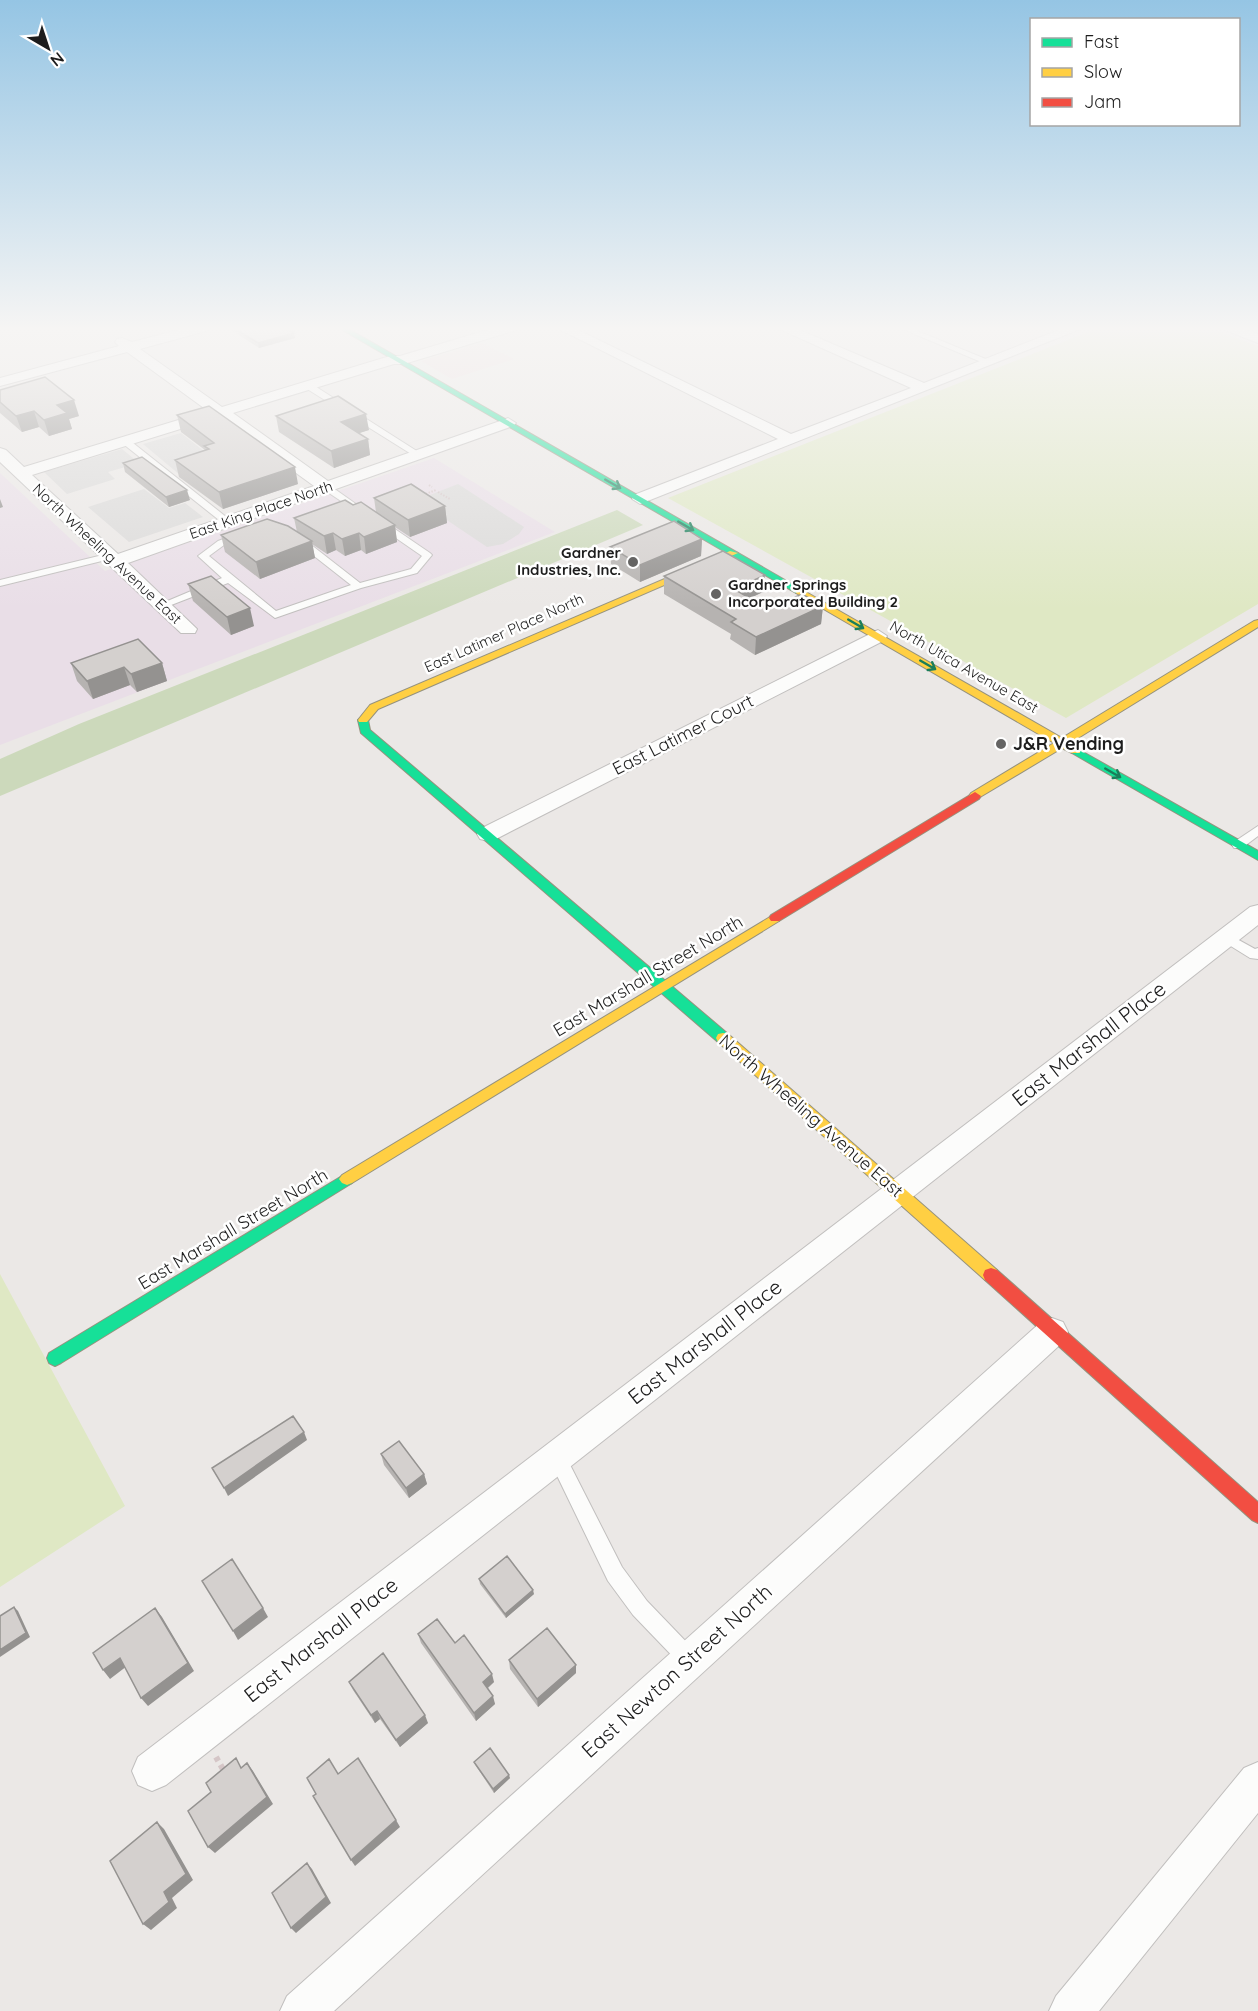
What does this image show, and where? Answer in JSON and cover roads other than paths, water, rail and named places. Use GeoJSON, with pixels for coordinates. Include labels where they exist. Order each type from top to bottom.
{"type":"FeatureCollection","features":[{"type":"Feature","properties":{"kind":"street"},"geometry":{"type":"LineString","coordinates":[[21,473],[187,422]]}},
{"type":"Feature","properties":{"kind":"street"},"geometry":{"type":"LineString","coordinates":[[233,422],[326,487]]}},
{"type":"Feature","properties":{"kind":"street"},"geometry":{"type":"LineString","coordinates":[[754,422],[791,440]]}},
{"type":"Feature","properties":{"kind":"street"},"geometry":{"type":"LineString","coordinates":[[640,499],[837,422]]}},
{"type":"Feature","properties":{"kind":"street","name":"East King Place North"},"geometry":{"type":"LineString","coordinates":[[113,558],[227,522],[508,423]]}},
{"type":"Feature","properties":{"kind":"street","name":"North Utica Avenue East"},"geometry":{"type":"LineString","coordinates":[[508,423],[1258,856]]}},
{"type":"Feature","properties":{"kind":"street","name":"North Wheeling Avenue East"},"geometry":{"type":"LineString","coordinates":[[1,455],[188,629]]}},
{"type":"Feature","properties":{"kind":"street","name":"East Latimer Place North"},"geometry":{"type":"LineString","coordinates":[[362,723],[364,715],[374,707],[733,553]]}},
{"type":"Feature","properties":{"kind":"street","name":"East Marshall Street North"},"geometry":{"type":"LineString","coordinates":[[55,1358],[1258,623]]}},
{"type":"Feature","properties":{"kind":"street","name":"East Latimer Court"},"geometry":{"type":"LineString","coordinates":[[488,834],[878,636]]}},
{"type":"Feature","properties":{"kind":"street","name":"North Wheeling Avenue East"},"geometry":{"type":"LineString","coordinates":[[362,723],[373,740],[488,834],[898,1191],[1052,1332],[1258,1514]]}},
{"type":"Feature","properties":{"kind":"street","name":"East Marshall Place"},"geometry":{"type":"LineString","coordinates":[[152,1771],[1258,913]]}},
{"type":"Feature","properties":{"kind":"street","name":"East Newton Street North"},"geometry":{"type":"LineString","coordinates":[[302,2011],[1052,1332]]}},
{"type":"Feature","properties":{"kind":"street"},"geometry":{"type":"LineString","coordinates":[[1071,2011],[1258,1782]]}},
{"type":"Feature","properties":{"kind":"lane"},"geometry":{"type":"LineString","coordinates":[[366,422],[418,454]]}},
{"type":"Feature","properties":{"kind":"lane"},"geometry":{"type":"LineString","coordinates":[[124,441],[227,522]]}},
{"type":"Feature","properties":{"kind":"lane"},"geometry":{"type":"LineString","coordinates":[[326,487],[368,515]]}},
{"type":"Feature","properties":{"kind":"lane"},"geometry":{"type":"LineString","coordinates":[[251,533],[221,543],[203,556],[276,615],[358,586],[414,571],[427,555],[378,521]]}},
{"type":"Feature","properties":{"kind":"lane"},"geometry":{"type":"LineString","coordinates":[[293,534],[358,586]]}},
{"type":"Feature","properties":{"kind":"lane"},"geometry":{"type":"LineString","coordinates":[[0,583],[113,558]]}},
{"type":"Feature","properties":{"kind":"lane"},"geometry":{"type":"LineString","coordinates":[[162,605],[229,579]]}},
{"type":"Feature","properties":{"kind":"lane"},"geometry":{"type":"LineString","coordinates":[[1238,845],[1258,830]]}},
{"type":"Feature","properties":{"kind":"lane"},"geometry":{"type":"LineString","coordinates":[[1226,937],[1255,955],[1258,953]]}},
{"type":"Feature","properties":{"kind":"lane"},"geometry":{"type":"LineString","coordinates":[[557,1457],[615,1574],[640,1608],[690,1660]]}},
{"type":"Feature","properties":{"kind":"place","name":"Gardner Industries, Inc."},"geometry":{"type":"Point","coordinates":[633,562]}},
{"type":"Feature","properties":{"kind":"place","name":"Gardner Springs Incorporated Building 2"},"geometry":{"type":"Point","coordinates":[716,594]}},
{"type":"Feature","properties":{"kind":"place","name":"J&R Vending"},"geometry":{"type":"Point","coordinates":[1001,744]}}]}
